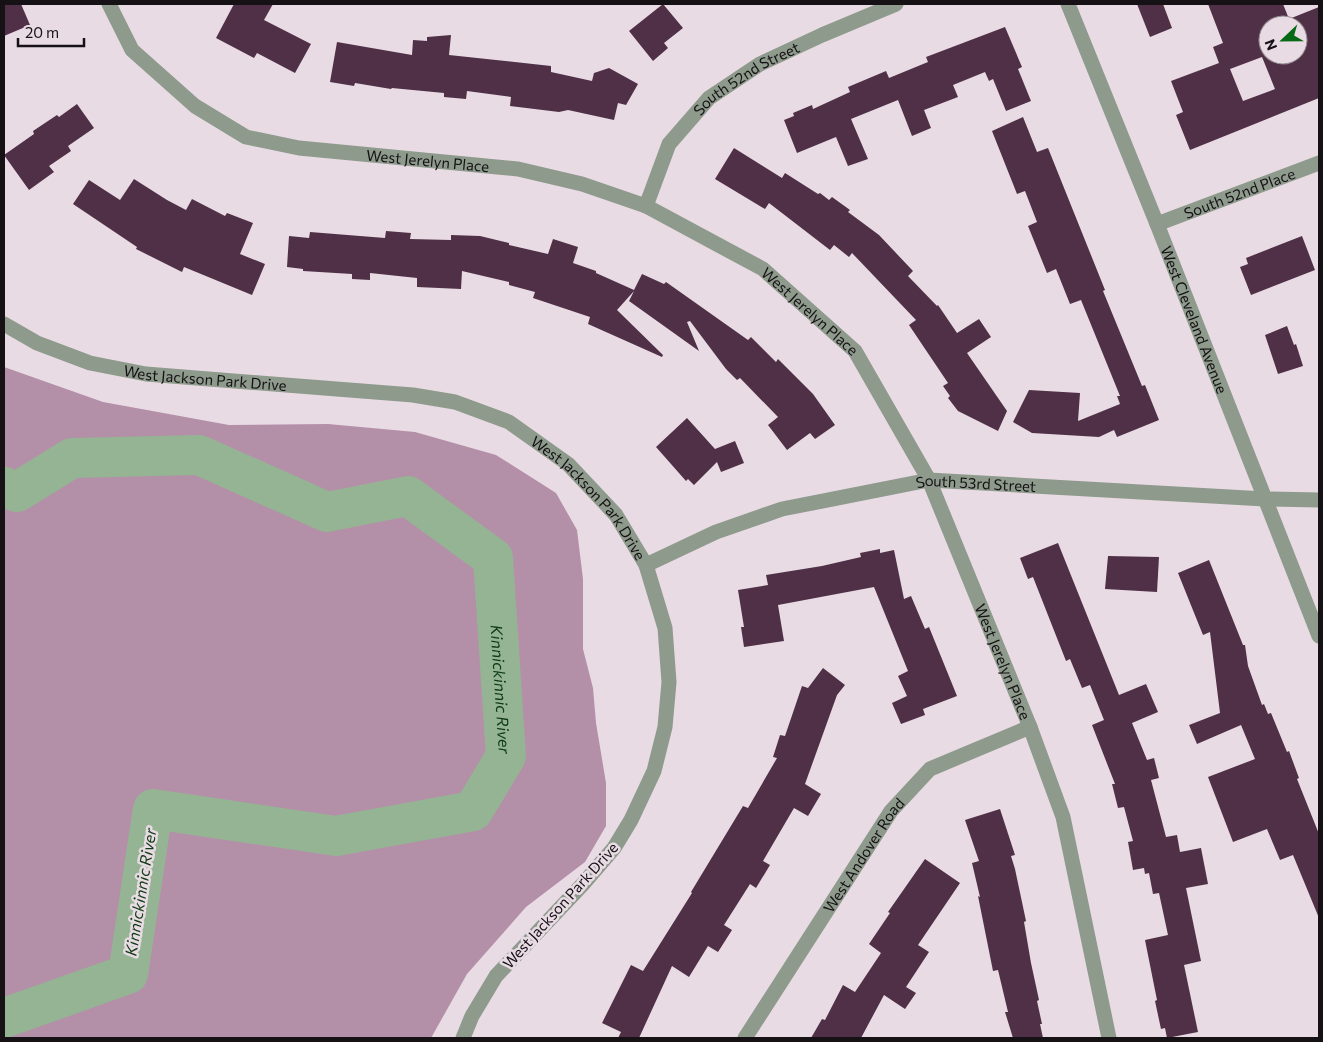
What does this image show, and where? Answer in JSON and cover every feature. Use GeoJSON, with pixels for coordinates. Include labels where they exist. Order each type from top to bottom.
{"type":"FeatureCollection","features":[{"type":"Feature","properties":{"kind":"street","name":"West Jerelyn Place"},"geometry":{"type":"LineString","coordinates":[[109,4],[132,50],[195,106],[246,137],[299,148],[518,169],[582,184],[646,206],[763,269],[855,351],[929,480],[1030,727],[1063,817],[1109,1038]]}},
{"type":"Feature","properties":{"kind":"street","name":"South 52nd Street"},"geometry":{"type":"LineString","coordinates":[[646,206],[669,144],[709,98],[760,64],[822,35],[896,4]]}},
{"type":"Feature","properties":{"kind":"street","name":"West Cleveland Avenue"},"geometry":{"type":"LineString","coordinates":[[1068,4],[1158,224],[1319,636]]}},
{"type":"Feature","properties":{"kind":"street","name":"South 52nd Place"},"geometry":{"type":"LineString","coordinates":[[1158,224],[1319,163]]}},
{"type":"Feature","properties":{"kind":"street","name":"West Jackson Park Drive"},"geometry":{"type":"LineString","coordinates":[[4,324],[37,343],[90,363],[137,372],[413,395],[454,402],[508,422],[568,464],[616,515],[646,565],[665,628],[669,682],[665,726],[654,771],[632,820],[614,848],[583,884],[496,976],[472,1016],[463,1038]]}},
{"type":"Feature","properties":{"kind":"street","name":"South 53rd Street"},"geometry":{"type":"LineString","coordinates":[[646,565],[716,532],[782,509],[929,480],[1265,500],[1319,500]]}},
{"type":"Feature","properties":{"kind":"street","name":"West Andover Road"},"geometry":{"type":"LineString","coordinates":[[745,1038],[891,811],[930,769],[1030,727]]}},
{"type":"Feature","properties":{"kind":"shaded area"},"geometry":{"type":"Polygon","coordinates":[[[4,367],[103,402],[229,425],[328,424],[415,432],[496,455],[556,493],[577,530],[583,579],[583,649],[593,688],[596,723],[606,783],[606,826],[585,862],[526,907],[467,974],[431,1038],[4,1038],[4,367]]]}},
{"type":"Feature","properties":{"kind":"building"},"geometry":{"type":"Polygon","coordinates":[[[4,4],[21,4],[30,25],[4,36],[4,4]]]}},
{"type":"Feature","properties":{"kind":"building"},"geometry":{"type":"Polygon","coordinates":[[[234,4],[273,4],[264,20],[311,44],[295,73],[257,53],[254,58],[216,38],[234,4]]]}},
{"type":"Feature","properties":{"kind":"building"},"geometry":{"type":"Polygon","coordinates":[[[663,4],[683,28],[664,43],[668,48],[653,61],[629,31],[663,4]]]}},
{"type":"Feature","properties":{"kind":"building"},"geometry":{"type":"Polygon","coordinates":[[[1137,4],[1163,4],[1172,28],[1150,37],[1137,4]]]}},
{"type":"Feature","properties":{"kind":"building"},"geometry":{"type":"Polygon","coordinates":[[[1208,4],[1283,4],[1287,15],[1258,15],[1258,58],[1230,69],[1243,101],[1275,89],[1265,65],[1308,65],[1308,15],[1299,15],[1319,7],[1319,98],[1190,150],[1176,115],[1183,112],[1171,81],[1219,63],[1213,47],[1223,43],[1208,4]]]}},
{"type":"Feature","properties":{"kind":"building"},"geometry":{"type":"Polygon","coordinates":[[[1005,27],[1022,67],[1018,69],[1031,101],[1006,111],[993,79],[989,81],[985,72],[953,85],[958,97],[924,110],[931,128],[912,136],[898,100],[851,119],[868,159],[848,166],[836,137],[797,153],[784,120],[794,116],[793,113],[812,105],[813,109],[850,92],[848,87],[886,71],[889,78],[928,62],[926,57],[1005,27]]]}},
{"type":"Feature","properties":{"kind":"building"},"geometry":{"type":"Polygon","coordinates":[[[451,35],[449,55],[551,66],[551,72],[592,81],[594,73],[609,68],[638,84],[626,105],[618,103],[614,120],[568,110],[559,112],[510,106],[511,97],[467,91],[466,99],[444,97],[444,93],[391,89],[355,83],[354,86],[330,82],[337,42],[412,55],[413,40],[427,41],[427,37],[451,35]]]}},
{"type":"Feature","properties":{"kind":"building"},"geometry":{"type":"Polygon","coordinates":[[[77,104],[94,128],[68,146],[71,151],[49,166],[54,172],[29,190],[4,155],[34,134],[33,131],[57,115],[59,117],[77,104]]]}},
{"type":"Feature","properties":{"kind":"building"},"geometry":{"type":"Polygon","coordinates":[[[1023,117],[1037,152],[1048,148],[1105,290],[1103,291],[1142,386],[1145,385],[1159,420],[1117,437],[1114,430],[1099,437],[1032,433],[1013,422],[1029,390],[1080,393],[1078,421],[1120,404],[1117,396],[1120,396],[1081,300],[1070,304],[1056,269],[1047,273],[1028,226],[1037,222],[1025,191],[1017,194],[992,131],[1023,117]]]}},
{"type":"Feature","properties":{"kind":"building"},"geometry":{"type":"Polygon","coordinates":[[[734,148],[782,178],[785,173],[829,200],[832,197],[850,210],[848,212],[879,235],[913,271],[908,276],[938,305],[957,333],[979,319],[991,337],[967,353],[1007,411],[998,431],[958,411],[948,398],[950,396],[943,386],[948,383],[909,325],[916,320],[852,253],[849,257],[834,245],[830,250],[769,203],[765,209],[715,179],[734,148]]]}},
{"type":"Feature","properties":{"kind":"building"},"geometry":{"type":"Polygon","coordinates":[[[134,179],[186,210],[192,199],[225,216],[227,213],[253,223],[240,254],[265,264],[252,295],[184,267],[182,272],[136,249],[137,247],[73,204],[89,180],[120,200],[134,179]]]}},
{"type":"Feature","properties":{"kind":"building"},"geometry":{"type":"Polygon","coordinates":[[[386,231],[411,233],[410,239],[451,240],[451,235],[480,236],[548,254],[553,239],[578,247],[573,263],[596,271],[596,273],[634,290],[642,274],[664,284],[666,282],[748,340],[751,337],[776,362],[778,359],[813,394],[835,425],[815,439],[810,433],[787,450],[768,425],[778,417],[740,378],[737,380],[726,369],[690,321],[687,322],[699,351],[629,301],[634,291],[617,310],[663,355],[662,357],[588,324],[590,317],[533,298],[535,292],[509,285],[509,282],[462,271],[461,289],[417,287],[417,278],[370,273],[370,280],[352,279],[352,274],[303,271],[303,269],[287,267],[289,236],[309,238],[310,232],[385,238],[386,231]]]}},
{"type":"Feature","properties":{"kind":"building"},"geometry":{"type":"Polygon","coordinates":[[[1302,236],[1315,270],[1251,295],[1240,267],[1248,264],[1246,258],[1302,236]]]}},
{"type":"Feature","properties":{"kind":"building"},"geometry":{"type":"Polygon","coordinates":[[[1287,326],[1294,345],[1296,344],[1303,366],[1278,374],[1265,335],[1287,326]]]}},
{"type":"Feature","properties":{"kind":"building"},"geometry":{"type":"Polygon","coordinates":[[[687,418],[715,449],[735,441],[744,463],[721,472],[717,462],[694,485],[688,479],[686,481],[656,447],[687,418]]]}},
{"type":"Feature","properties":{"kind":"building"},"geometry":{"type":"Polygon","coordinates":[[[1058,543],[1119,695],[1146,684],[1158,712],[1132,723],[1147,760],[1154,758],[1159,778],[1151,780],[1166,837],[1177,835],[1180,852],[1201,848],[1208,884],[1186,888],[1201,961],[1184,965],[1198,1032],[1167,1038],[1165,1028],[1161,1029],[1145,940],[1168,935],[1159,893],[1153,894],[1149,873],[1145,874],[1144,868],[1133,870],[1128,842],[1133,841],[1124,807],[1118,808],[1112,784],[1115,784],[1092,725],[1104,720],[1090,685],[1082,688],[1070,659],[1066,661],[1033,577],[1028,579],[1020,558],[1058,543]]]}},
{"type":"Feature","properties":{"kind":"building"},"geometry":{"type":"Polygon","coordinates":[[[880,549],[880,553],[894,550],[904,599],[911,596],[925,629],[929,627],[957,696],[923,709],[925,715],[901,724],[892,703],[907,696],[898,676],[908,671],[874,587],[778,605],[784,641],[744,647],[741,627],[744,627],[738,590],[768,585],[766,575],[822,566],[861,557],[860,553],[880,549]]]}},
{"type":"Feature","properties":{"kind":"building"},"geometry":{"type":"Polygon","coordinates":[[[1108,556],[1159,557],[1157,592],[1105,589],[1108,556]]]}},
{"type":"Feature","properties":{"kind":"building"},"geometry":{"type":"Polygon","coordinates":[[[1209,560],[1243,645],[1245,645],[1248,666],[1262,705],[1264,704],[1268,714],[1271,713],[1287,752],[1289,751],[1299,778],[1297,779],[1319,834],[1319,918],[1293,855],[1280,860],[1267,829],[1233,842],[1208,777],[1255,759],[1241,725],[1197,744],[1189,725],[1220,713],[1210,632],[1203,635],[1178,573],[1209,560]]]}},
{"type":"Feature","properties":{"kind":"building"},"geometry":{"type":"Polygon","coordinates":[[[823,668],[845,685],[837,695],[805,784],[821,794],[808,816],[794,808],[763,861],[770,865],[756,888],[750,884],[724,925],[732,930],[718,952],[708,946],[689,977],[672,966],[639,1038],[618,1038],[621,1032],[602,1023],[631,965],[643,971],[743,806],[748,808],[777,758],[773,757],[780,735],[785,736],[802,686],[808,688],[823,668]]]}},
{"type":"Feature","properties":{"kind":"building"},"geometry":{"type":"Polygon","coordinates":[[[1000,809],[1015,855],[1011,856],[1026,921],[1024,922],[1039,1000],[1037,1001],[1043,1038],[1013,1038],[1005,1012],[1008,1012],[998,970],[993,971],[978,896],[980,897],[972,863],[979,861],[965,820],[1000,809]]]}},
{"type":"Feature","properties":{"kind":"building"},"geometry":{"type":"Polygon","coordinates":[[[925,859],[960,883],[918,945],[929,952],[906,987],[916,993],[905,1009],[884,995],[861,1038],[811,1038],[822,1019],[825,1020],[843,985],[855,992],[881,953],[869,944],[890,913],[888,912],[925,859]]]}},
{"type":"Feature","properties":{"kind":"waterway","name":"Kinnickinnic River"},"geometry":{"type":"LineString","coordinates":[[4,487],[17,492],[72,458],[199,455],[327,512],[408,496],[493,558],[506,756],[473,811],[336,836],[153,809],[128,974],[4,1018]]}}]}
